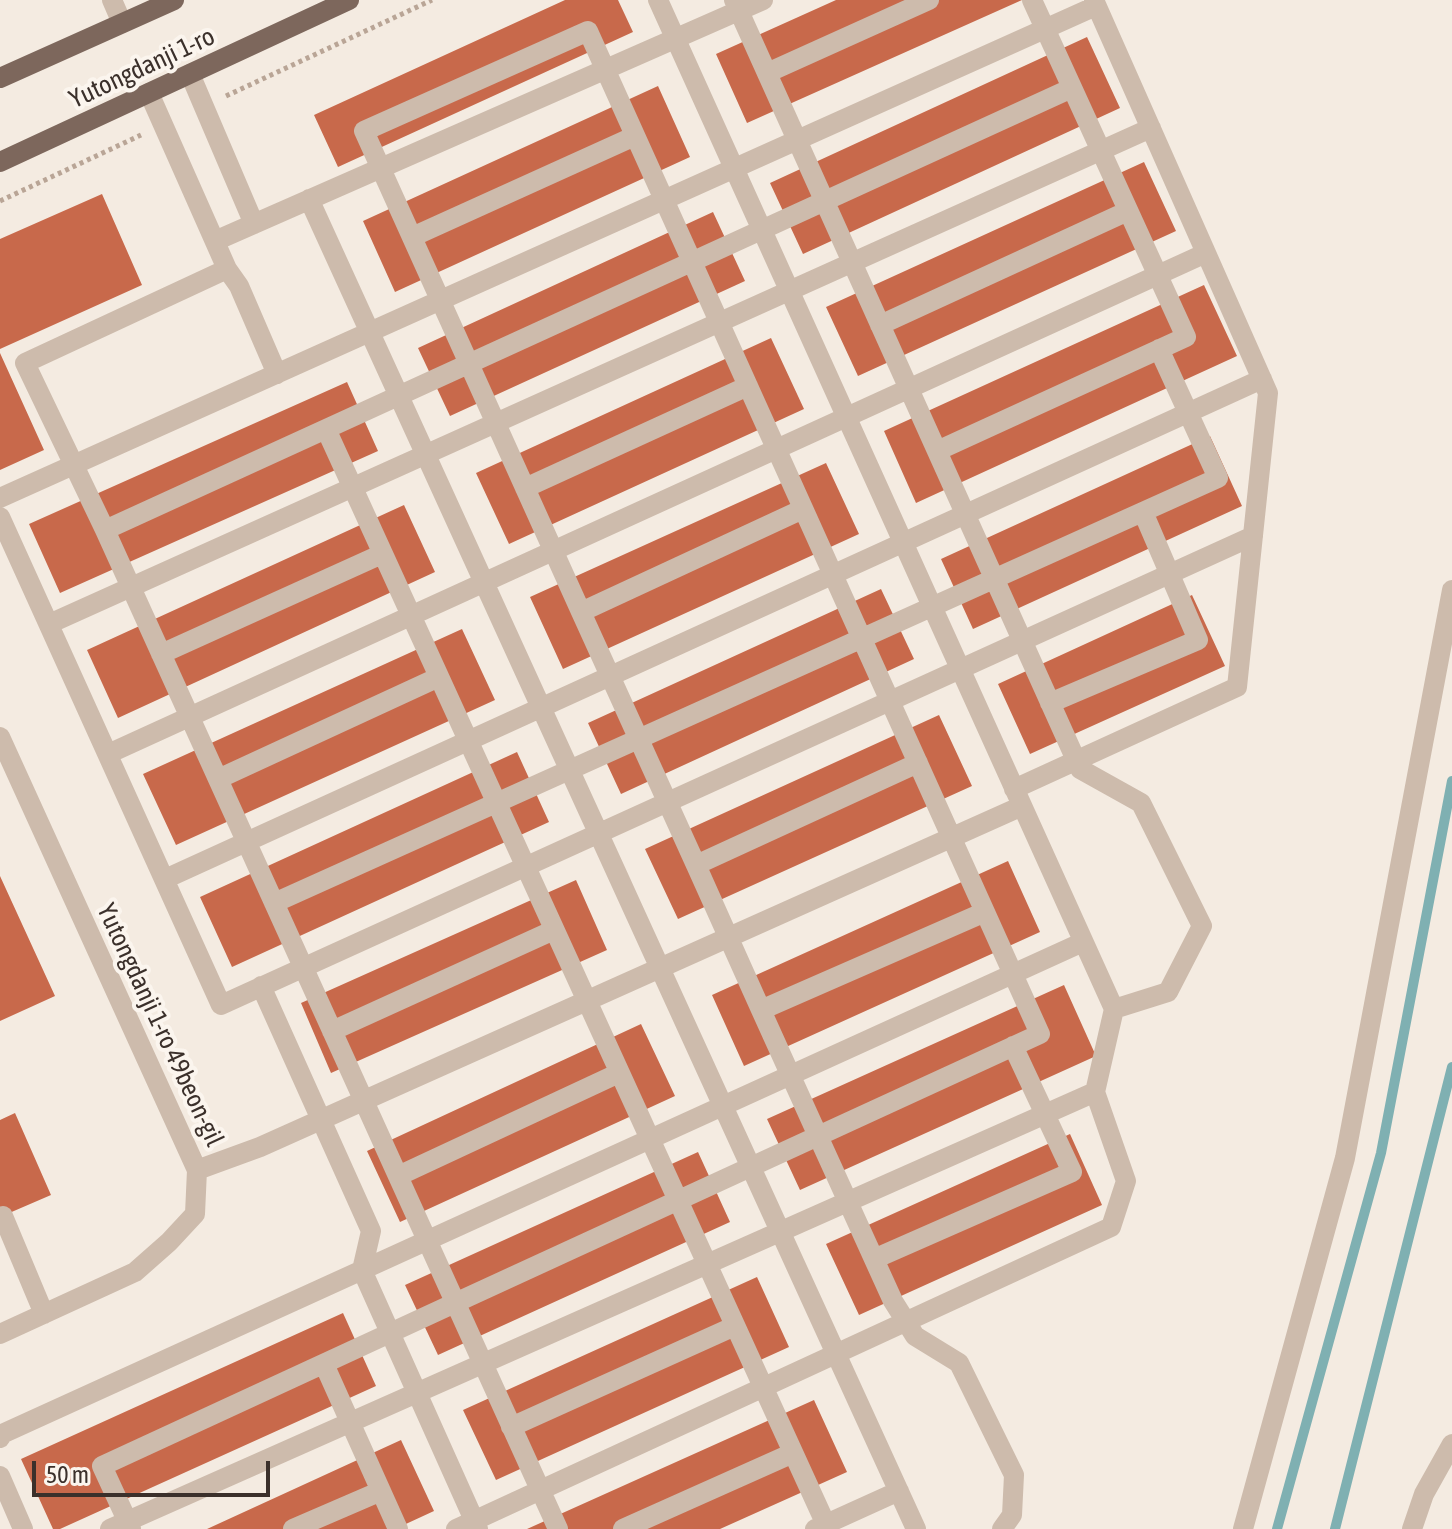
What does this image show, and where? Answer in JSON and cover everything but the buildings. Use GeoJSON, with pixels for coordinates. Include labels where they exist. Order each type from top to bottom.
{"type":"FeatureCollection","features":[{"type":"Feature","properties":{"kind":"main road","name":"Yutongdanji 1-ro"},"geometry":{"type":"LineString","coordinates":[[0,78],[174,0]]}},
{"type":"Feature","properties":{"kind":"main road","name":"Yutongdanji 1-ro"},"geometry":{"type":"LineString","coordinates":[[0,162],[349,0]]}},
{"type":"Feature","properties":{"kind":"street"},"geometry":{"type":"LineString","coordinates":[[112,0],[122,23]]}},
{"type":"Feature","properties":{"kind":"street"},"geometry":{"type":"LineString","coordinates":[[261,986],[371,1231],[362,1270],[469,1526],[1111,1227],[1126,1181],[1095,1092],[1114,1009],[658,0]]}},
{"type":"Feature","properties":{"kind":"street"},"geometry":{"type":"LineString","coordinates":[[734,0],[1080,769],[1141,803],[1202,926],[1168,992],[1114,1009]]}},
{"type":"Feature","properties":{"kind":"street"},"geometry":{"type":"LineString","coordinates":[[215,241],[763,0]]}},
{"type":"Feature","properties":{"kind":"street"},"geometry":{"type":"LineString","coordinates":[[767,73],[929,0]]}},
{"type":"Feature","properties":{"kind":"street"},"geometry":{"type":"LineString","coordinates":[[937,451],[1186,337],[1032,0]]}},
{"type":"Feature","properties":{"kind":"street"},"geometry":{"type":"LineString","coordinates":[[0,498],[1095,3],[1268,393],[1237,687],[1018,798],[660,968],[260,1147],[197,1170]]}},
{"type":"Feature","properties":{"kind":"street"},"geometry":{"type":"LineString","coordinates":[[131,1529],[102,1466],[678,1201],[818,1136],[1013,1046],[1040,1034],[588,31],[364,131],[581,612],[639,739],[761,1010],[818,1136],[893,1301],[915,1336],[959,1363],[1014,1475],[1012,1515],[1002,1529]]}},
{"type":"Feature","properties":{"kind":"street"},"geometry":{"type":"LineString","coordinates":[[190,74],[254,224]]}},
{"type":"Feature","properties":{"kind":"street"},"geometry":{"type":"LineString","coordinates":[[105,530],[1072,88]]}},
{"type":"Feature","properties":{"kind":"street"},"geometry":{"type":"LineString","coordinates":[[149,93],[277,374]]}},
{"type":"Feature","properties":{"kind":"street"},"geometry":{"type":"LineString","coordinates":[[49,624],[1151,128]]}},
{"type":"Feature","properties":{"kind":"street"},"geometry":{"type":"LineString","coordinates":[[412,237],[635,136]]}},
{"type":"Feature","properties":{"kind":"street"},"geometry":{"type":"LineString","coordinates":[[309,199],[916,1529]]}},
{"type":"Feature","properties":{"kind":"street"},"geometry":{"type":"LineString","coordinates":[[880,325],[1128,211]]}},
{"type":"Feature","properties":{"kind":"street"},"geometry":{"type":"LineString","coordinates":[[108,754],[1206,253]]}},
{"type":"Feature","properties":{"kind":"street"},"geometry":{"type":"LineString","coordinates":[[227,269],[25,363],[105,530],[558,1529]]}},
{"type":"Feature","properties":{"kind":"street"},"geometry":{"type":"LineString","coordinates":[[274,903],[1218,478],[1159,349]]}},
{"type":"Feature","properties":{"kind":"street"},"geometry":{"type":"LineString","coordinates":[[165,879],[1262,379]]}},
{"type":"Feature","properties":{"kind":"street"},"geometry":{"type":"LineString","coordinates":[[525,488],[748,386]]}},
{"type":"Feature","properties":{"kind":"street"},"geometry":{"type":"LineString","coordinates":[[326,429],[828,1529]]}},
{"type":"Feature","properties":{"kind":"street"},"geometry":{"type":"LineString","coordinates":[[581,612],[803,509]]}},
{"type":"Feature","properties":{"kind":"street"},"geometry":{"type":"LineString","coordinates":[[1050,703],[1198,640],[1143,512]]}},
{"type":"Feature","properties":{"kind":"street"},"geometry":{"type":"LineString","coordinates":[[0,517],[221,1005],[1253,536]]}},
{"type":"Feature","properties":{"kind":"street"},"geometry":{"type":"LineString","coordinates":[[161,654],[382,554]]}},
{"type":"Feature","properties":{"kind":"street"},"geometry":{"type":"LineString","coordinates":[[1243,1529],[1345,1158],[1452,590]]}},
{"type":"Feature","properties":{"kind":"street"},"geometry":{"type":"LineString","coordinates":[[218,779],[439,677]]}},
{"type":"Feature","properties":{"kind":"street","name":"Yutongdanji 1-ro 49beon-gil"},"geometry":{"type":"LineString","coordinates":[[0,737],[197,1170],[195,1214],[135,1272],[0,1334]]}},
{"type":"Feature","properties":{"kind":"street"},"geometry":{"type":"LineString","coordinates":[[696,865],[918,763]]}},
{"type":"Feature","properties":{"kind":"street"},"geometry":{"type":"LineString","coordinates":[[761,1010],[985,912]]}},
{"type":"Feature","properties":{"kind":"street"},"geometry":{"type":"LineString","coordinates":[[332,1031],[554,930]]}},
{"type":"Feature","properties":{"kind":"street"},"geometry":{"type":"LineString","coordinates":[[0,1438],[2,1434],[1083,942]]}},
{"type":"Feature","properties":{"kind":"street"},"geometry":{"type":"LineString","coordinates":[[874,1259],[1072,1172],[1013,1046]]}},
{"type":"Feature","properties":{"kind":"street"},"geometry":{"type":"LineString","coordinates":[[398,1176],[619,1073]]}},
{"type":"Feature","properties":{"kind":"street"},"geometry":{"type":"LineString","coordinates":[[110,1529],[1095,1092]]}},
{"type":"Feature","properties":{"kind":"street"},"geometry":{"type":"LineString","coordinates":[[3,1216],[44,1314]]}},
{"type":"Feature","properties":{"kind":"street"},"geometry":{"type":"LineString","coordinates":[[511,1427],[735,1326]]}},
{"type":"Feature","properties":{"kind":"street"},"geometry":{"type":"LineString","coordinates":[[324,1364],[398,1529]]}},
{"type":"Feature","properties":{"kind":"street"},"geometry":{"type":"LineString","coordinates":[[1412,1529],[1424,1494],[1452,1444]]}},
{"type":"Feature","properties":{"kind":"street"},"geometry":{"type":"LineString","coordinates":[[623,1529],[793,1453]]}},
{"type":"Feature","properties":{"kind":"street"},"geometry":{"type":"LineString","coordinates":[[0,1476],[23,1529]]}},
{"type":"Feature","properties":{"kind":"street"},"geometry":{"type":"LineString","coordinates":[[293,1529],[381,1491]]}},
{"type":"Feature","properties":{"kind":"street"},"geometry":{"type":"LineString","coordinates":[[815,1529],[899,1491]]}},
{"type":"Feature","properties":{"kind":"waterway"},"geometry":{"type":"LineString","coordinates":[[1277,1529],[1381,1153],[1452,781]]}},
{"type":"Feature","properties":{"kind":"waterway"},"geometry":{"type":"LineString","coordinates":[[1335,1529],[1452,1067]]}}]}
